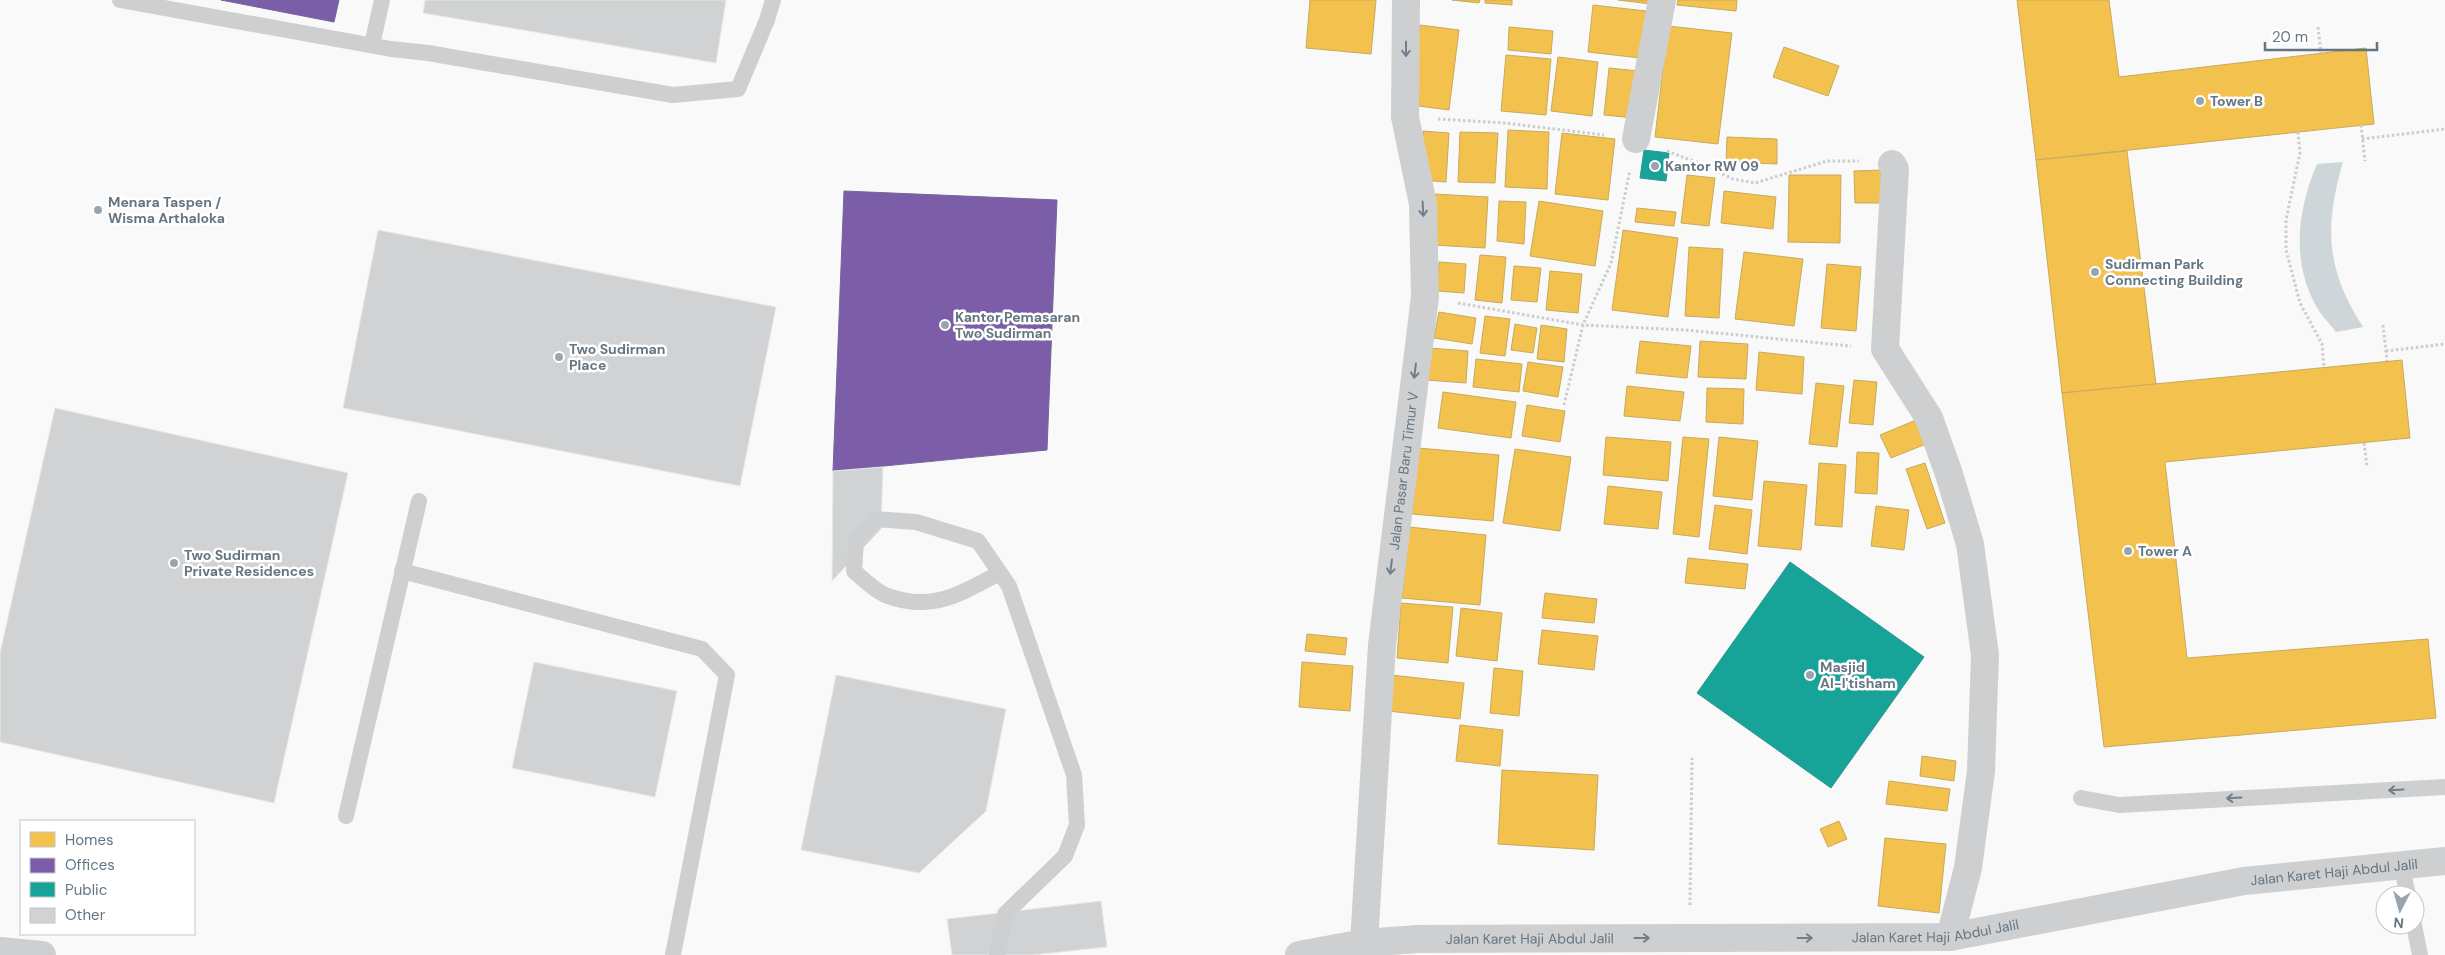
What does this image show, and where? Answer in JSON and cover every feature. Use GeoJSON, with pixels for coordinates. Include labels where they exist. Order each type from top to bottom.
{"type":"FeatureCollection","features":[{"type":"Feature","properties":{"kind":"street","name":"Jalan Pasar Baru Timur V"},"geometry":{"type":"LineString","coordinates":[[1364,943],[1382,645],[1425,297],[1423,204],[1405,117],[1406,0]]}},
{"type":"Feature","properties":{"kind":"street"},"geometry":{"type":"LineString","coordinates":[[1636,139],[1662,0]]}},
{"type":"Feature","properties":{"kind":"street"},"geometry":{"type":"LineString","coordinates":[[1892,164],[1895,169],[1885,350],[1930,418],[1949,474],[1970,544],[1985,655],[1982,771],[1968,868],[1941,943]]}},
{"type":"Feature","properties":{"kind":"street","name":"Jalan Karet Haji Abdul Jalil"},"geometry":{"type":"LineString","coordinates":[[1299,955],[1364,943],[1418,939],[1690,938],[1941,943],[2244,881],[2445,861]]}},
{"type":"Feature","properties":{"kind":"street"},"geometry":{"type":"LineString","coordinates":[[0,951],[42,955]]}},
{"type":"Feature","properties":{"kind":"lane"},"geometry":{"type":"LineString","coordinates":[[120,0],[372,45],[672,95],[738,89],[767,20],[773,0]]}},
{"type":"Feature","properties":{"kind":"lane"},"geometry":{"type":"LineString","coordinates":[[372,45],[382,0]]}},
{"type":"Feature","properties":{"kind":"lane"},"geometry":{"type":"LineString","coordinates":[[346,816],[419,501]]}},
{"type":"Feature","properties":{"kind":"lane"},"geometry":{"type":"LineString","coordinates":[[997,955],[1005,914],[1065,856],[1077,825],[1074,775],[1009,586],[978,541],[916,522],[874,519],[856,540],[854,571],[883,594],[913,602],[947,600],[1000,573]]}},
{"type":"Feature","properties":{"kind":"lane"},"geometry":{"type":"LineString","coordinates":[[402,571],[702,649],[727,675],[673,955]]}},
{"type":"Feature","properties":{"kind":"lane"},"geometry":{"type":"LineString","coordinates":[[2081,798],[2120,804],[2445,787]]}},
{"type":"Feature","properties":{"kind":"lane"},"geometry":{"type":"LineString","coordinates":[[2401,864],[2406,885]]}},
{"type":"Feature","properties":{"kind":"lane"},"geometry":{"type":"LineString","coordinates":[[2416,935],[2420,955]]}},
{"type":"Feature","properties":{"kind":"path"},"geometry":{"type":"LineString","coordinates":[[2318,27],[2321,53]]}},
{"type":"Feature","properties":{"kind":"path"},"geometry":{"type":"LineString","coordinates":[[2361,126],[2365,161]]}},
{"type":"Feature","properties":{"kind":"path"},"geometry":{"type":"LineString","coordinates":[[2362,139],[2445,129]]}},
{"type":"Feature","properties":{"kind":"path"},"geometry":{"type":"LineString","coordinates":[[2298,132],[2300,153],[2286,220],[2286,250],[2300,303],[2322,344],[2324,368]]}},
{"type":"Feature","properties":{"kind":"path"},"geometry":{"type":"LineString","coordinates":[[1564,405],[1583,325],[1611,263],[1636,139]]}},
{"type":"Feature","properties":{"kind":"path"},"geometry":{"type":"LineString","coordinates":[[1425,297],[1583,325],[1686,330],[1885,350]]}},
{"type":"Feature","properties":{"kind":"path"},"geometry":{"type":"LineString","coordinates":[[2383,325],[2387,361]]}},
{"type":"Feature","properties":{"kind":"path"},"geometry":{"type":"LineString","coordinates":[[2386,351],[2445,344]]}},
{"type":"Feature","properties":{"kind":"path"},"geometry":{"type":"LineString","coordinates":[[2364,443],[2367,466]]}},
{"type":"Feature","properties":{"kind":"path"},"geometry":{"type":"LineString","coordinates":[[1690,938],[1692,758]]}},
{"type":"Feature","properties":{"kind":"shaded area"},"geometry":{"type":"Polygon","coordinates":[[[2343,162],[2333,207],[2332,248],[2335,267],[2342,286],[2363,327],[2336,332],[2317,308],[2307,287],[2300,252],[2300,234],[2305,199],[2317,164],[2343,162]]]}},
{"type":"Feature","properties":{"kind":"building: Homes"},"geometry":{"type":"Polygon","coordinates":[[[1310,0],[1376,0],[1371,54],[1306,48],[1310,0]]]}},
{"type":"Feature","properties":{"kind":"building: Homes"},"geometry":{"type":"Polygon","coordinates":[[[1452,0],[1480,0],[1479,3],[1452,0]]]}},
{"type":"Feature","properties":{"kind":"building: Homes"},"geometry":{"type":"Polygon","coordinates":[[[1485,0],[1512,0],[1512,5],[1485,3],[1485,0]]]}},
{"type":"Feature","properties":{"kind":"building: Homes"},"geometry":{"type":"Polygon","coordinates":[[[1618,0],[1652,0],[1651,4],[1618,0]]]}},
{"type":"Feature","properties":{"kind":"building: Homes"},"geometry":{"type":"Polygon","coordinates":[[[1678,0],[1737,0],[1736,11],[1677,5],[1678,0]]]}},
{"type":"Feature","properties":{"kind":"building: Homes","name":"Tower B"},"geometry":{"type":"Polygon","coordinates":[[[2017,0],[2109,0],[2119,77],[2366,48],[2374,124],[2036,160],[2017,0]]]}},
{"type":"Feature","properties":{"kind":"building: Homes"},"geometry":{"type":"Polygon","coordinates":[[[1593,5],[1646,11],[1640,58],[1588,52],[1593,5]]]}},
{"type":"Feature","properties":{"kind":"building: Homes"},"geometry":{"type":"Polygon","coordinates":[[[1420,25],[1459,30],[1449,110],[1411,105],[1420,25]]]}},
{"type":"Feature","properties":{"kind":"building: Homes"},"geometry":{"type":"Polygon","coordinates":[[[1668,26],[1732,33],[1718,144],[1655,137],[1668,26]]]}},
{"type":"Feature","properties":{"kind":"building: Homes"},"geometry":{"type":"Polygon","coordinates":[[[1509,27],[1553,31],[1551,54],[1508,50],[1509,27]]]}},
{"type":"Feature","properties":{"kind":"building: Homes"},"geometry":{"type":"Polygon","coordinates":[[[1784,47],[1839,66],[1828,96],[1773,77],[1784,47]]]}},
{"type":"Feature","properties":{"kind":"building: Homes"},"geometry":{"type":"Polygon","coordinates":[[[1506,55],[1551,59],[1546,115],[1501,111],[1506,55]]]}},
{"type":"Feature","properties":{"kind":"building: Homes"},"geometry":{"type":"Polygon","coordinates":[[[1558,57],[1598,62],[1592,116],[1551,111],[1558,57]]]}},
{"type":"Feature","properties":{"kind":"building: Homes"},"geometry":{"type":"Polygon","coordinates":[[[1609,68],[1639,71],[1634,118],[1604,115],[1609,68]]]}},
{"type":"Feature","properties":{"kind":"building: Homes"},"geometry":{"type":"Polygon","coordinates":[[[1508,130],[1549,132],[1547,189],[1505,187],[1508,130]]]}},
{"type":"Feature","properties":{"kind":"building: Homes"},"geometry":{"type":"Polygon","coordinates":[[[1423,131],[1449,133],[1446,182],[1420,180],[1423,131]]]}},
{"type":"Feature","properties":{"kind":"building: Homes"},"geometry":{"type":"Polygon","coordinates":[[[1460,132],[1498,133],[1495,183],[1458,182],[1460,132]]]}},
{"type":"Feature","properties":{"kind":"building: Homes"},"geometry":{"type":"Polygon","coordinates":[[[1562,133],[1615,139],[1608,200],[1555,194],[1562,133]]]}},
{"type":"Feature","properties":{"kind":"building: Homes"},"geometry":{"type":"Polygon","coordinates":[[[1727,137],[1777,139],[1777,164],[1726,162],[1727,137]]]}},
{"type":"Feature","properties":{"kind":"building: Homes","name":"Sudirman Park Connecting Building"},"geometry":{"type":"Polygon","coordinates":[[[2127,151],[2156,384],[2062,393],[2036,160],[2127,151]]]}},
{"type":"Feature","properties":{"kind":"building: Homes"},"geometry":{"type":"Polygon","coordinates":[[[1881,170],[1882,203],[1855,203],[1854,171],[1881,170]]]}},
{"type":"Feature","properties":{"kind":"building: Homes"},"geometry":{"type":"Polygon","coordinates":[[[1687,175],[1715,178],[1709,226],[1681,223],[1687,175]]]}},
{"type":"Feature","properties":{"kind":"building: Homes"},"geometry":{"type":"Polygon","coordinates":[[[1789,175],[1841,175],[1840,243],[1788,242],[1789,175]]]}},
{"type":"Feature","properties":{"kind":"building: Homes"},"geometry":{"type":"Polygon","coordinates":[[[1724,191],[1776,197],[1773,229],[1721,223],[1724,191]]]}},
{"type":"Feature","properties":{"kind":"building: Homes"},"geometry":{"type":"Polygon","coordinates":[[[1434,194],[1488,197],[1485,248],[1432,245],[1434,194]]]}},
{"type":"Feature","properties":{"kind":"building: Homes"},"geometry":{"type":"Polygon","coordinates":[[[1499,201],[1526,202],[1524,244],[1497,241],[1499,201]]]}},
{"type":"Feature","properties":{"kind":"building: Homes"},"geometry":{"type":"Polygon","coordinates":[[[1539,201],[1603,211],[1595,266],[1530,256],[1539,201]]]}},
{"type":"Feature","properties":{"kind":"building: Homes"},"geometry":{"type":"Polygon","coordinates":[[[1637,208],[1676,212],[1674,226],[1635,222],[1637,208]]]}},
{"type":"Feature","properties":{"kind":"building: Homes"},"geometry":{"type":"Polygon","coordinates":[[[1623,230],[1678,238],[1668,317],[1612,310],[1623,230]]]}},
{"type":"Feature","properties":{"kind":"building: Homes"},"geometry":{"type":"Polygon","coordinates":[[[1689,247],[1723,249],[1719,318],[1685,316],[1689,247]]]}},
{"type":"Feature","properties":{"kind":"building: Homes"},"geometry":{"type":"Polygon","coordinates":[[[1744,252],[1803,259],[1794,326],[1735,319],[1744,252]]]}},
{"type":"Feature","properties":{"kind":"building: Homes"},"geometry":{"type":"Polygon","coordinates":[[[1480,255],[1506,257],[1502,303],[1475,300],[1480,255]]]}},
{"type":"Feature","properties":{"kind":"building: Homes"},"geometry":{"type":"Polygon","coordinates":[[[1439,262],[1466,264],[1464,293],[1437,291],[1439,262]]]}},
{"type":"Feature","properties":{"kind":"building: Homes"},"geometry":{"type":"Polygon","coordinates":[[[1827,264],[1861,267],[1856,331],[1821,328],[1827,264]]]}},
{"type":"Feature","properties":{"kind":"building: Homes"},"geometry":{"type":"Polygon","coordinates":[[[1514,266],[1541,268],[1537,302],[1511,300],[1514,266]]]}},
{"type":"Feature","properties":{"kind":"building: Homes"},"geometry":{"type":"Polygon","coordinates":[[[1550,271],[1582,274],[1578,313],[1546,310],[1550,271]]]}},
{"type":"Feature","properties":{"kind":"building: Homes"},"geometry":{"type":"Polygon","coordinates":[[[1439,312],[1476,318],[1472,344],[1434,338],[1439,312]]]}},
{"type":"Feature","properties":{"kind":"building: Homes"},"geometry":{"type":"Polygon","coordinates":[[[1485,316],[1510,319],[1505,356],[1480,353],[1485,316]]]}},
{"type":"Feature","properties":{"kind":"building: Homes"},"geometry":{"type":"Polygon","coordinates":[[[1515,324],[1537,328],[1533,353],[1511,350],[1515,324]]]}},
{"type":"Feature","properties":{"kind":"building: Homes"},"geometry":{"type":"Polygon","coordinates":[[[1541,325],[1567,329],[1564,362],[1537,359],[1541,325]]]}},
{"type":"Feature","properties":{"kind":"building: Homes"},"geometry":{"type":"Polygon","coordinates":[[[1640,341],[1691,346],[1687,378],[1636,373],[1640,341]]]}},
{"type":"Feature","properties":{"kind":"building: Homes"},"geometry":{"type":"Polygon","coordinates":[[[1700,341],[1748,344],[1746,379],[1698,377],[1700,341]]]}},
{"type":"Feature","properties":{"kind":"building: Homes"},"geometry":{"type":"Polygon","coordinates":[[[1429,348],[1468,351],[1466,383],[1426,380],[1429,348]]]}},
{"type":"Feature","properties":{"kind":"building: Homes"},"geometry":{"type":"Polygon","coordinates":[[[1759,352],[1804,357],[1802,394],[1756,390],[1759,352]]]}},
{"type":"Feature","properties":{"kind":"building: Homes"},"geometry":{"type":"Polygon","coordinates":[[[1476,359],[1522,364],[1519,392],[1473,387],[1476,359]]]}},
{"type":"Feature","properties":{"kind":"building: Homes","name":"Tower A"},"geometry":{"type":"Polygon","coordinates":[[[2402,360],[2410,438],[2165,462],[2187,658],[2428,639],[2436,718],[2104,747],[2062,393],[2402,360]]]}},
{"type":"Feature","properties":{"kind":"building: Homes"},"geometry":{"type":"Polygon","coordinates":[[[1528,362],[1563,367],[1558,397],[1523,391],[1528,362]]]}},
{"type":"Feature","properties":{"kind":"building: Homes"},"geometry":{"type":"Polygon","coordinates":[[[1854,380],[1877,382],[1873,425],[1849,423],[1854,380]]]}},
{"type":"Feature","properties":{"kind":"building: Homes"},"geometry":{"type":"Polygon","coordinates":[[[1816,383],[1844,386],[1837,447],[1809,444],[1816,383]]]}},
{"type":"Feature","properties":{"kind":"building: Homes"},"geometry":{"type":"Polygon","coordinates":[[[1627,386],[1684,392],[1680,421],[1624,416],[1627,386]]]}},
{"type":"Feature","properties":{"kind":"building: Homes"},"geometry":{"type":"Polygon","coordinates":[[[1707,388],[1744,389],[1743,424],[1706,422],[1707,388]]]}},
{"type":"Feature","properties":{"kind":"building: Homes"},"geometry":{"type":"Polygon","coordinates":[[[1443,392],[1516,402],[1511,438],[1438,428],[1443,392]]]}},
{"type":"Feature","properties":{"kind":"building: Homes"},"geometry":{"type":"Polygon","coordinates":[[[1527,405],[1565,411],[1560,442],[1522,436],[1527,405]]]}},
{"type":"Feature","properties":{"kind":"building: Homes"},"geometry":{"type":"Polygon","coordinates":[[[1916,420],[1926,444],[1891,458],[1880,435],[1916,420]]]}},
{"type":"Feature","properties":{"kind":"building: Homes"},"geometry":{"type":"Polygon","coordinates":[[[1606,437],[1671,442],[1668,481],[1603,475],[1606,437]]]}},
{"type":"Feature","properties":{"kind":"building: Homes"},"geometry":{"type":"Polygon","coordinates":[[[1683,437],[1709,439],[1699,537],[1673,534],[1683,437]]]}},
{"type":"Feature","properties":{"kind":"building: Homes"},"geometry":{"type":"Polygon","coordinates":[[[1719,437],[1758,441],[1752,500],[1713,496],[1719,437]]]}},
{"type":"Feature","properties":{"kind":"building: Homes"},"geometry":{"type":"Polygon","coordinates":[[[1418,448],[1499,455],[1493,521],[1412,514],[1418,448]]]}},
{"type":"Feature","properties":{"kind":"building: Homes"},"geometry":{"type":"Polygon","coordinates":[[[1515,449],[1571,457],[1560,531],[1503,523],[1515,449]]]}},
{"type":"Feature","properties":{"kind":"building: Homes"},"geometry":{"type":"Polygon","coordinates":[[[1857,452],[1879,453],[1877,494],[1855,493],[1857,452]]]}},
{"type":"Feature","properties":{"kind":"building: Homes"},"geometry":{"type":"Polygon","coordinates":[[[1819,463],[1846,465],[1842,527],[1815,525],[1819,463]]]}},
{"type":"Feature","properties":{"kind":"building: Homes"},"geometry":{"type":"Polygon","coordinates":[[[1925,463],[1945,523],[1927,529],[1906,469],[1925,463]]]}},
{"type":"Feature","properties":{"kind":"building: Homes"},"geometry":{"type":"Polygon","coordinates":[[[1764,481],[1807,485],[1801,550],[1758,546],[1764,481]]]}},
{"type":"Feature","properties":{"kind":"building: Homes"},"geometry":{"type":"Polygon","coordinates":[[[1608,486],[1662,492],[1658,529],[1604,524],[1608,486]]]}},
{"type":"Feature","properties":{"kind":"building: Homes"},"geometry":{"type":"Polygon","coordinates":[[[1715,505],[1752,510],[1747,554],[1709,549],[1715,505]]]}},
{"type":"Feature","properties":{"kind":"building: Homes"},"geometry":{"type":"Polygon","coordinates":[[[1876,506],[1909,510],[1904,550],[1871,546],[1876,506]]]}},
{"type":"Feature","properties":{"kind":"building: Homes"},"geometry":{"type":"Polygon","coordinates":[[[1409,527],[1486,535],[1480,605],[1402,598],[1409,527]]]}},
{"type":"Feature","properties":{"kind":"building: Homes"},"geometry":{"type":"Polygon","coordinates":[[[1688,558],[1748,564],[1745,589],[1685,583],[1688,558]]]}},
{"type":"Feature","properties":{"kind":"building: Homes"},"geometry":{"type":"Polygon","coordinates":[[[1545,593],[1597,599],[1594,623],[1542,618],[1545,593]]]}},
{"type":"Feature","properties":{"kind":"building: Homes"},"geometry":{"type":"Polygon","coordinates":[[[1401,603],[1453,607],[1448,663],[1397,658],[1401,603]]]}},
{"type":"Feature","properties":{"kind":"building: Homes"},"geometry":{"type":"Polygon","coordinates":[[[1461,608],[1502,613],[1497,661],[1456,656],[1461,608]]]}},
{"type":"Feature","properties":{"kind":"building: Homes"},"geometry":{"type":"Polygon","coordinates":[[[1542,630],[1598,636],[1594,670],[1538,664],[1542,630]]]}},
{"type":"Feature","properties":{"kind":"building: Homes"},"geometry":{"type":"Polygon","coordinates":[[[1307,634],[1347,638],[1345,655],[1305,651],[1307,634]]]}},
{"type":"Feature","properties":{"kind":"building: Homes"},"geometry":{"type":"Polygon","coordinates":[[[1302,662],[1353,666],[1350,711],[1299,707],[1302,662]]]}},
{"type":"Feature","properties":{"kind":"building: Homes"},"geometry":{"type":"Polygon","coordinates":[[[1494,668],[1523,671],[1519,716],[1490,713],[1494,668]]]}},
{"type":"Feature","properties":{"kind":"building: Homes"},"geometry":{"type":"Polygon","coordinates":[[[1391,675],[1464,683],[1460,719],[1388,711],[1391,675]]]}},
{"type":"Feature","properties":{"kind":"building: Homes"},"geometry":{"type":"Polygon","coordinates":[[[1460,725],[1503,730],[1500,766],[1456,761],[1460,725]]]}},
{"type":"Feature","properties":{"kind":"building: Homes"},"geometry":{"type":"Polygon","coordinates":[[[1922,756],[1956,761],[1954,781],[1920,776],[1922,756]]]}},
{"type":"Feature","properties":{"kind":"building: Homes"},"geometry":{"type":"Polygon","coordinates":[[[1502,770],[1598,775],[1594,850],[1498,844],[1502,770]]]}},
{"type":"Feature","properties":{"kind":"building: Homes"},"geometry":{"type":"Polygon","coordinates":[[[1889,781],[1950,789],[1947,811],[1886,804],[1889,781]]]}},
{"type":"Feature","properties":{"kind":"building: Homes"},"geometry":{"type":"Polygon","coordinates":[[[1839,821],[1847,839],[1828,847],[1820,829],[1839,821]]]}},
{"type":"Feature","properties":{"kind":"building: Homes"},"geometry":{"type":"Polygon","coordinates":[[[1885,838],[1946,844],[1939,913],[1878,906],[1885,838]]]}},
{"type":"Feature","properties":{"kind":"building: Offices"},"geometry":{"type":"Polygon","coordinates":[[[221,0],[339,0],[334,22],[221,0]]]}},
{"type":"Feature","properties":{"kind":"building: Offices","name":"Kantor Pemasaran Two Sudirman"},"geometry":{"type":"Polygon","coordinates":[[[844,191],[1057,200],[1047,450],[833,471],[844,191]]]}},
{"type":"Feature","properties":{"kind":"building: Public","name":"Kantor RW 09"},"geometry":{"type":"Polygon","coordinates":[[[1644,150],[1669,153],[1666,181],[1640,178],[1644,150]]]}},
{"type":"Feature","properties":{"kind":"building: Public","name":"Masjid Al-I'tisham"},"geometry":{"type":"Polygon","coordinates":[[[1790,562],[1924,657],[1831,788],[1697,693],[1790,562]]]}},
{"type":"Feature","properties":{"kind":"building: Other"},"geometry":{"type":"Polygon","coordinates":[[[425,0],[726,0],[716,63],[423,13],[425,0]]]}},
{"type":"Feature","properties":{"kind":"building: Other","name":"Two Sudirman Place"},"geometry":{"type":"Polygon","coordinates":[[[378,230],[776,307],[740,486],[343,408],[378,230]]]}},
{"type":"Feature","properties":{"kind":"building: Other","name":"Two Sudirman Private Residences"},"geometry":{"type":"Polygon","coordinates":[[[55,408],[348,473],[274,803],[0,742],[0,653],[55,408]]]}},
{"type":"Feature","properties":{"kind":"building: Other"},"geometry":{"type":"Polygon","coordinates":[[[883,467],[881,529],[832,581],[833,471],[883,467]]]}},
{"type":"Feature","properties":{"kind":"building: Other"},"geometry":{"type":"Polygon","coordinates":[[[534,662],[677,691],[655,797],[512,768],[534,662]]]}},
{"type":"Feature","properties":{"kind":"building: Other"},"geometry":{"type":"Polygon","coordinates":[[[836,675],[1006,709],[986,811],[919,873],[801,850],[836,675]]]}},
{"type":"Feature","properties":{"kind":"building: Other"},"geometry":{"type":"Polygon","coordinates":[[[1101,901],[1107,947],[1032,955],[952,955],[947,919],[1101,901]]]}},
{"type":"Feature","properties":{"kind":"place","name":"Tower B"},"geometry":{"type":"Point","coordinates":[2200,101]}},
{"type":"Feature","properties":{"kind":"place","name":"Kantor RW 09"},"geometry":{"type":"Point","coordinates":[1655,166]}},
{"type":"Feature","properties":{"kind":"place","name":"Menara Taspen / Wisma Arthaloka"},"geometry":{"type":"Point","coordinates":[98,210]}},
{"type":"Feature","properties":{"kind":"place","name":"Sudirman Park Connecting Building"},"geometry":{"type":"Point","coordinates":[2095,272]}},
{"type":"Feature","properties":{"kind":"place","name":"Kantor Pemasaran Two Sudirman"},"geometry":{"type":"Point","coordinates":[945,325]}},
{"type":"Feature","properties":{"kind":"place","name":"Two Sudirman Place"},"geometry":{"type":"Point","coordinates":[559,357]}},
{"type":"Feature","properties":{"kind":"place","name":"Tower A"},"geometry":{"type":"Point","coordinates":[2128,551]}},
{"type":"Feature","properties":{"kind":"place","name":"Two Sudirman Private Residences"},"geometry":{"type":"Point","coordinates":[174,563]}},
{"type":"Feature","properties":{"kind":"place","name":"Masjid Al-I'tisham"},"geometry":{"type":"Point","coordinates":[1810,675]}}]}
